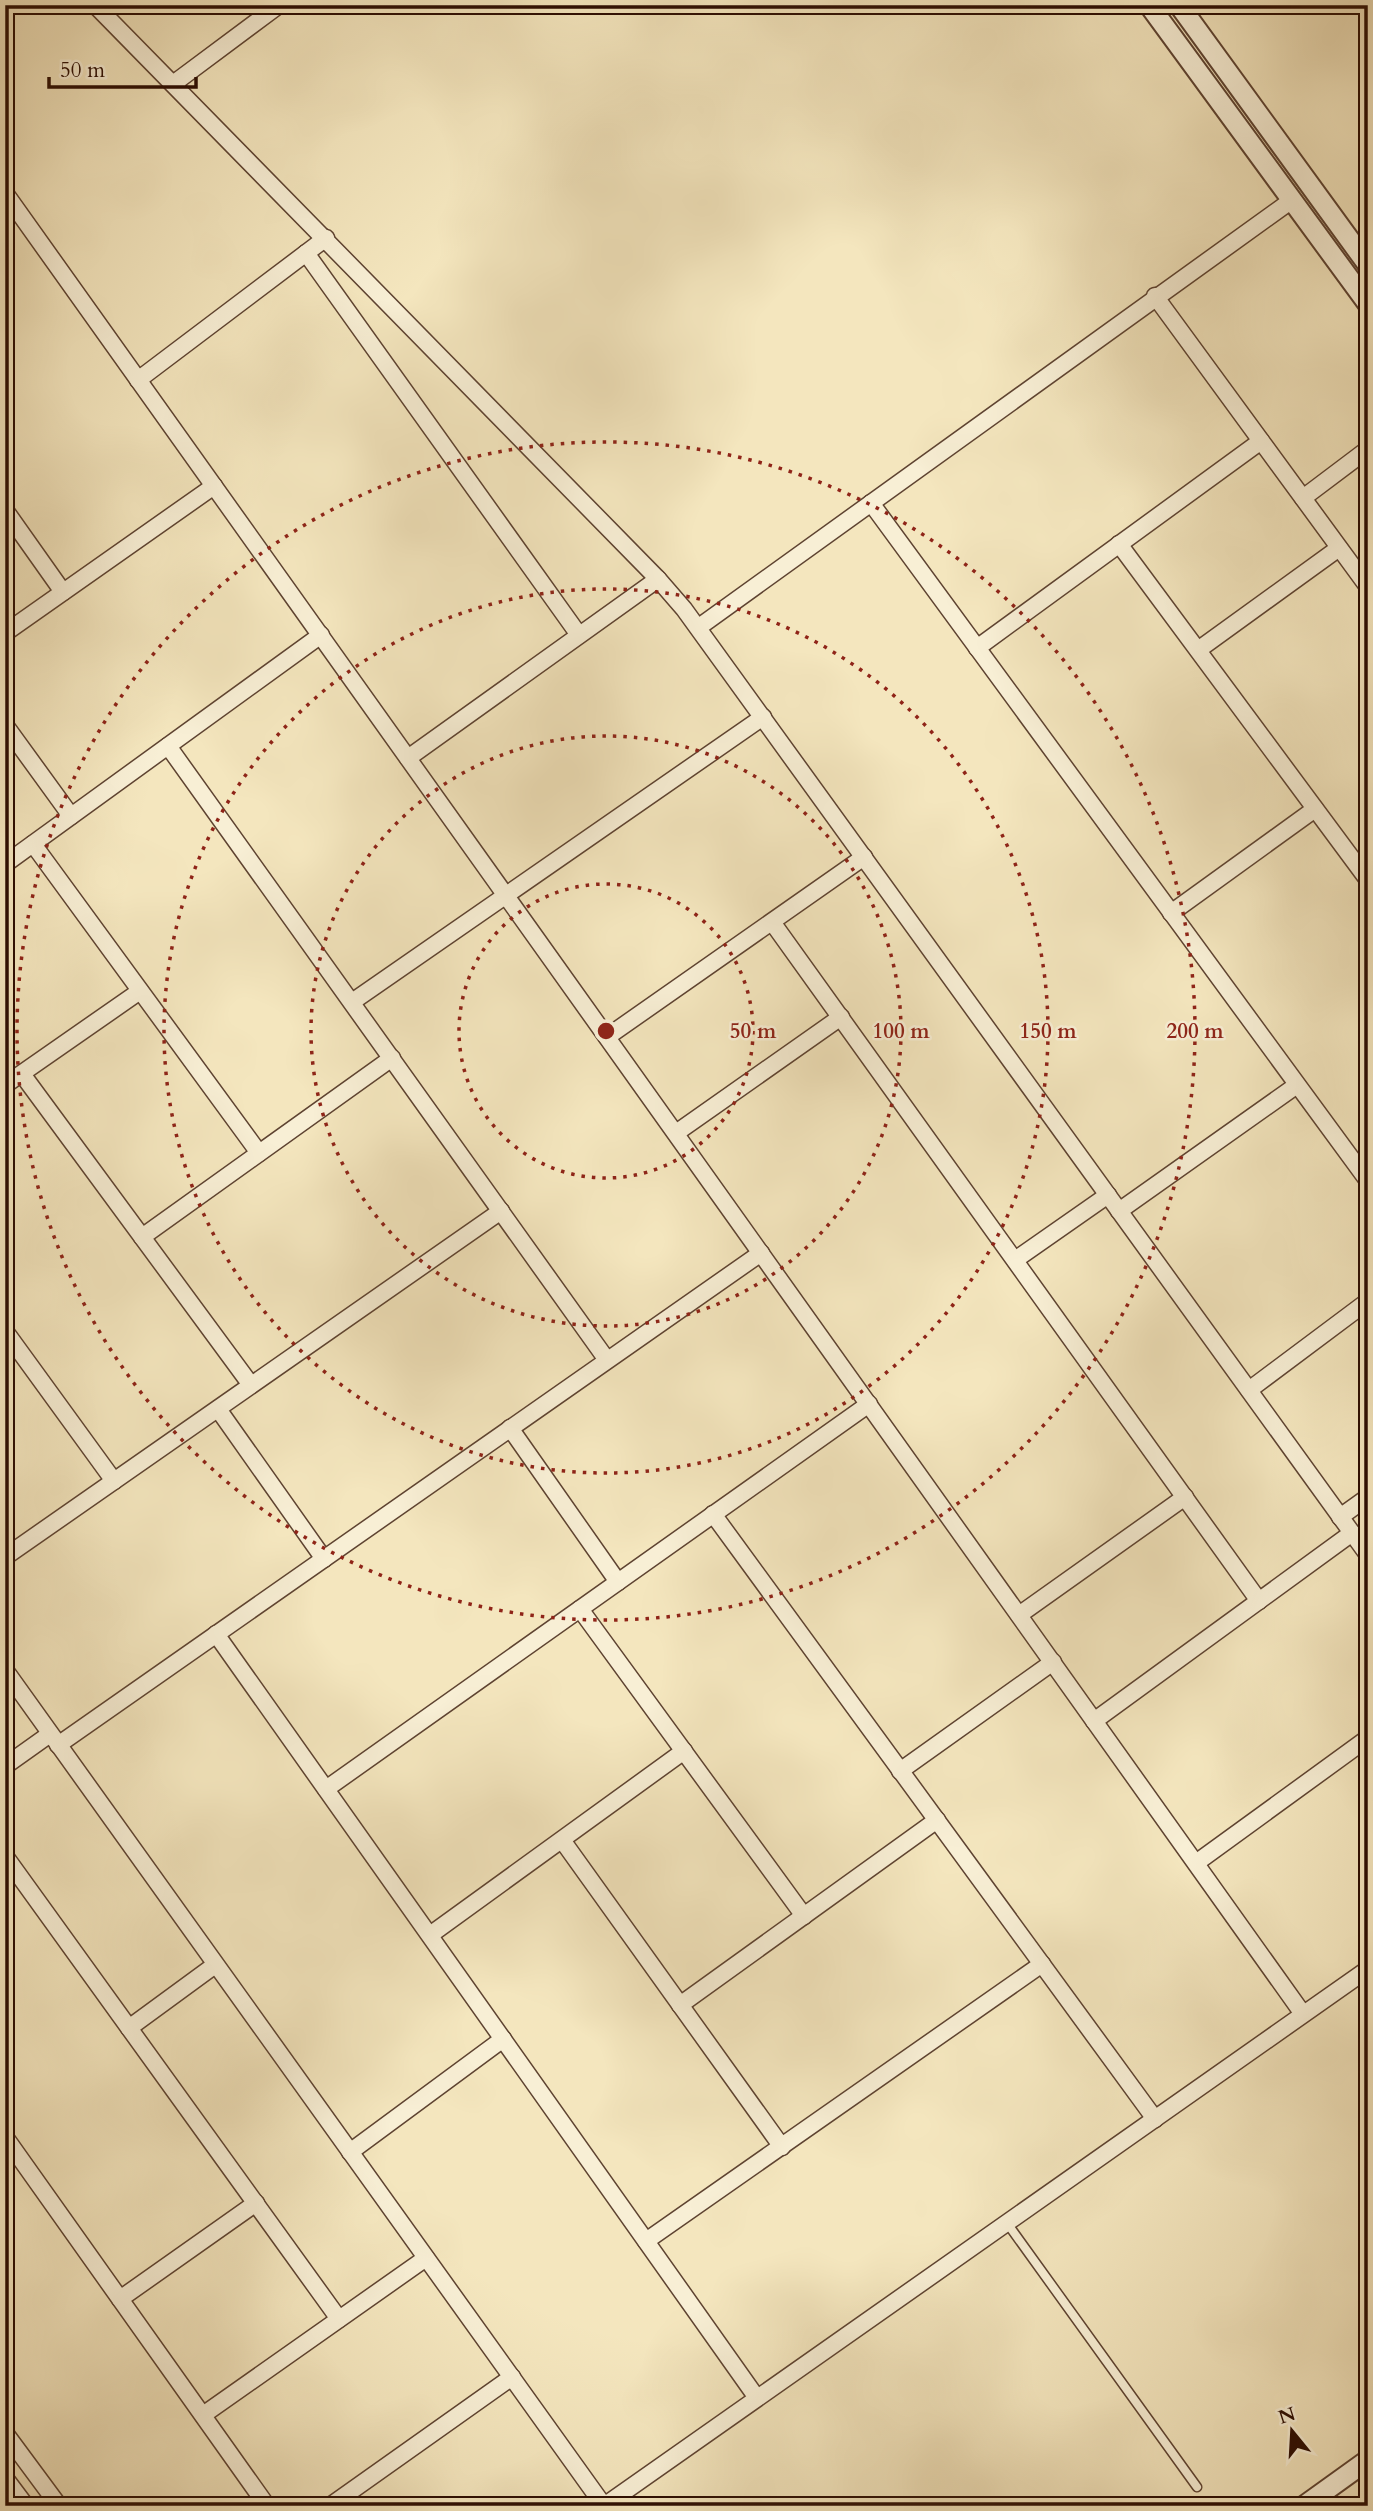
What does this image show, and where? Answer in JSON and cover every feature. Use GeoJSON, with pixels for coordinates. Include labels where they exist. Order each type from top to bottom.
{"type":"FeatureCollection","features":[{"type":"Feature","properties":{"kind":"street"},"geometry":{"type":"LineString","coordinates":[[94,5],[326,238],[658,579],[699,627],[1368,1555]]}},
{"type":"Feature","properties":{"kind":"street"},"geometry":{"type":"LineString","coordinates":[[173,84],[279,5]]}},
{"type":"Feature","properties":{"kind":"street"},"geometry":{"type":"LineString","coordinates":[[1149,5],[1368,304]]}},
{"type":"Feature","properties":{"kind":"street"},"geometry":{"type":"LineString","coordinates":[[1179,5],[1368,265]]}},
{"type":"Feature","properties":{"kind":"street"},"geometry":{"type":"LineString","coordinates":[[5,192],[1303,2014]]}},
{"type":"Feature","properties":{"kind":"street"},"geometry":{"type":"LineString","coordinates":[[699,627],[1155,296],[1292,200]]}},
{"type":"Feature","properties":{"kind":"street"},"geometry":{"type":"LineString","coordinates":[[138,380],[326,238]]}},
{"type":"Feature","properties":{"kind":"street"},"geometry":{"type":"LineString","coordinates":[[306,253],[579,635]]}},
{"type":"Feature","properties":{"kind":"street"},"geometry":{"type":"LineString","coordinates":[[1155,296],[1368,587]]}},
{"type":"Feature","properties":{"kind":"street"},"geometry":{"type":"LineString","coordinates":[[977,648],[1261,441]]}},
{"type":"Feature","properties":{"kind":"street"},"geometry":{"type":"LineString","coordinates":[[1303,498],[1368,449]]}},
{"type":"Feature","properties":{"kind":"street"},"geometry":{"type":"LineString","coordinates":[[5,634],[214,486]]}},
{"type":"Feature","properties":{"kind":"street"},"geometry":{"type":"LineString","coordinates":[[871,503],[1368,1181]]}},
{"type":"Feature","properties":{"kind":"street"},"geometry":{"type":"LineString","coordinates":[[5,510],[63,592]]}},
{"type":"Feature","properties":{"kind":"street"},"geometry":{"type":"LineString","coordinates":[[1119,544],[1368,880]]}},
{"type":"Feature","properties":{"kind":"street"},"geometry":{"type":"LineString","coordinates":[[1198,650],[1339,548]]}},
{"type":"Feature","properties":{"kind":"street"},"geometry":{"type":"LineString","coordinates":[[408,758],[658,579]]}},
{"type":"Feature","properties":{"kind":"street"},"geometry":{"type":"LineString","coordinates":[[5,864],[321,635]]}},
{"type":"Feature","properties":{"kind":"street"},"geometry":{"type":"LineString","coordinates":[[352,1002],[763,717]]}},
{"type":"Feature","properties":{"kind":"street"},"geometry":{"type":"LineString","coordinates":[[5,725],[71,816]]}},
{"type":"Feature","properties":{"kind":"street"},"geometry":{"type":"LineString","coordinates":[[168,746],[607,1360]]}},
{"type":"Feature","properties":{"kind":"street"},"geometry":{"type":"LineString","coordinates":[[1171,913],[1315,809]]}},
{"type":"Feature","properties":{"kind":"street"},"geometry":{"type":"LineString","coordinates":[[33,844],[259,1153]]}},
{"type":"Feature","properties":{"kind":"street"},"geometry":{"type":"LineString","coordinates":[[607,1037],[864,857]]}},
{"type":"Feature","properties":{"kind":"street"},"geometry":{"type":"LineString","coordinates":[[772,922],[1259,1601]]}},
{"type":"Feature","properties":{"kind":"street"},"geometry":{"type":"LineString","coordinates":[[5,1086],[140,991]]}},
{"type":"Feature","properties":{"kind":"street"},"geometry":{"type":"LineString","coordinates":[[676,1133],[841,1017]]}},
{"type":"Feature","properties":{"kind":"street"},"geometry":{"type":"LineString","coordinates":[[142,1237],[392,1058]]}},
{"type":"Feature","properties":{"kind":"street"},"geometry":{"type":"LineString","coordinates":[[22,1074],[251,1385]]}},
{"type":"Feature","properties":{"kind":"street"},"geometry":{"type":"LineString","coordinates":[[1119,1210],[1297,1085]]}},
{"type":"Feature","properties":{"kind":"street"},"geometry":{"type":"LineString","coordinates":[[1015,1260],[1108,1195]]}},
{"type":"Feature","properties":{"kind":"street"},"geometry":{"type":"LineString","coordinates":[[5,1558],[501,1211]]}},
{"type":"Feature","properties":{"kind":"street"},"geometry":{"type":"LineString","coordinates":[[5,1766],[54,1739],[216,1634],[761,1253]]}},
{"type":"Feature","properties":{"kind":"street"},"geometry":{"type":"LineString","coordinates":[[1249,1390],[1368,1301]]}},
{"type":"Feature","properties":{"kind":"street"},"geometry":{"type":"LineString","coordinates":[[5,1331],[114,1482]]}},
{"type":"Feature","properties":{"kind":"street"},"geometry":{"type":"LineString","coordinates":[[326,1789],[869,1404]]}},
{"type":"Feature","properties":{"kind":"street"},"geometry":{"type":"LineString","coordinates":[[218,1409],[324,1559]]}},
{"type":"Feature","properties":{"kind":"street"},"geometry":{"type":"LineString","coordinates":[[510,1428],[618,1582]]}},
{"type":"Feature","properties":{"kind":"street"},"geometry":{"type":"LineString","coordinates":[[1019,1615],[1185,1497]]}},
{"type":"Feature","properties":{"kind":"street"},"geometry":{"type":"LineString","coordinates":[[1340,1517],[1368,1497]]}},
{"type":"Feature","properties":{"kind":"street"},"geometry":{"type":"LineString","coordinates":[[713,1514],[1155,2119]]}},
{"type":"Feature","properties":{"kind":"street"},"geometry":{"type":"LineString","coordinates":[[1094,1721],[1352,1533]]}},
{"type":"Feature","properties":{"kind":"street"},"geometry":{"type":"LineString","coordinates":[[580,1609],[804,1916]]}},
{"type":"Feature","properties":{"kind":"street"},"geometry":{"type":"LineString","coordinates":[[216,1634],[757,2398]]}},
{"type":"Feature","properties":{"kind":"street"},"geometry":{"type":"LineString","coordinates":[[900,1771],[1053,1662]]}},
{"type":"Feature","properties":{"kind":"street"},"geometry":{"type":"LineString","coordinates":[[5,1670],[604,2506],[1368,1969]]}},
{"type":"Feature","properties":{"kind":"street"},"geometry":{"type":"LineString","coordinates":[[1196,1863],[1368,1738]]}},
{"type":"Feature","properties":{"kind":"street"},"geometry":{"type":"LineString","coordinates":[[430,1936],[684,1751]]}},
{"type":"Feature","properties":{"kind":"street"},"geometry":{"type":"LineString","coordinates":[[680,2005],[937,1820]]}},
{"type":"Feature","properties":{"kind":"street"},"geometry":{"type":"LineString","coordinates":[[562,1840],[782,2147]]}},
{"type":"Feature","properties":{"kind":"street"},"geometry":{"type":"LineString","coordinates":[[5,1856],[339,2319]]}},
{"type":"Feature","properties":{"kind":"street"},"geometry":{"type":"LineString","coordinates":[[646,2241],[1042,1964]]}},
{"type":"Feature","properties":{"kind":"street"},"geometry":{"type":"LineString","coordinates":[[129,2028],[215,1965]]}},
{"type":"Feature","properties":{"kind":"street"},"geometry":{"type":"LineString","coordinates":[[350,2152],[503,2039]]}},
{"type":"Feature","properties":{"kind":"street"},"geometry":{"type":"LineString","coordinates":[[5,2137],[267,2506]]}},
{"type":"Feature","properties":{"kind":"street"},"geometry":{"type":"LineString","coordinates":[[120,2299],[256,2203]]}},
{"type":"Feature","properties":{"kind":"street"},"geometry":{"type":"LineString","coordinates":[[203,2415],[426,2258]]}},
{"type":"Feature","properties":{"kind":"street"},"geometry":{"type":"LineString","coordinates":[[330,2506],[512,2378]]}},
{"type":"Feature","properties":{"kind":"street"},"geometry":{"type":"LineString","coordinates":[[5,2433],[59,2506]]}},
{"type":"Feature","properties":{"kind":"street"},"geometry":{"type":"LineString","coordinates":[[1304,2506],[1368,2460]]}},
{"type":"Feature","properties":{"kind":"street"},"geometry":{"type":"LineString","coordinates":[[5,2478],[26,2506]]}},
{"type":"Feature","properties":{"kind":"lane"},"geometry":{"type":"LineString","coordinates":[[1007,2223],[1196,2487]]}}]}
